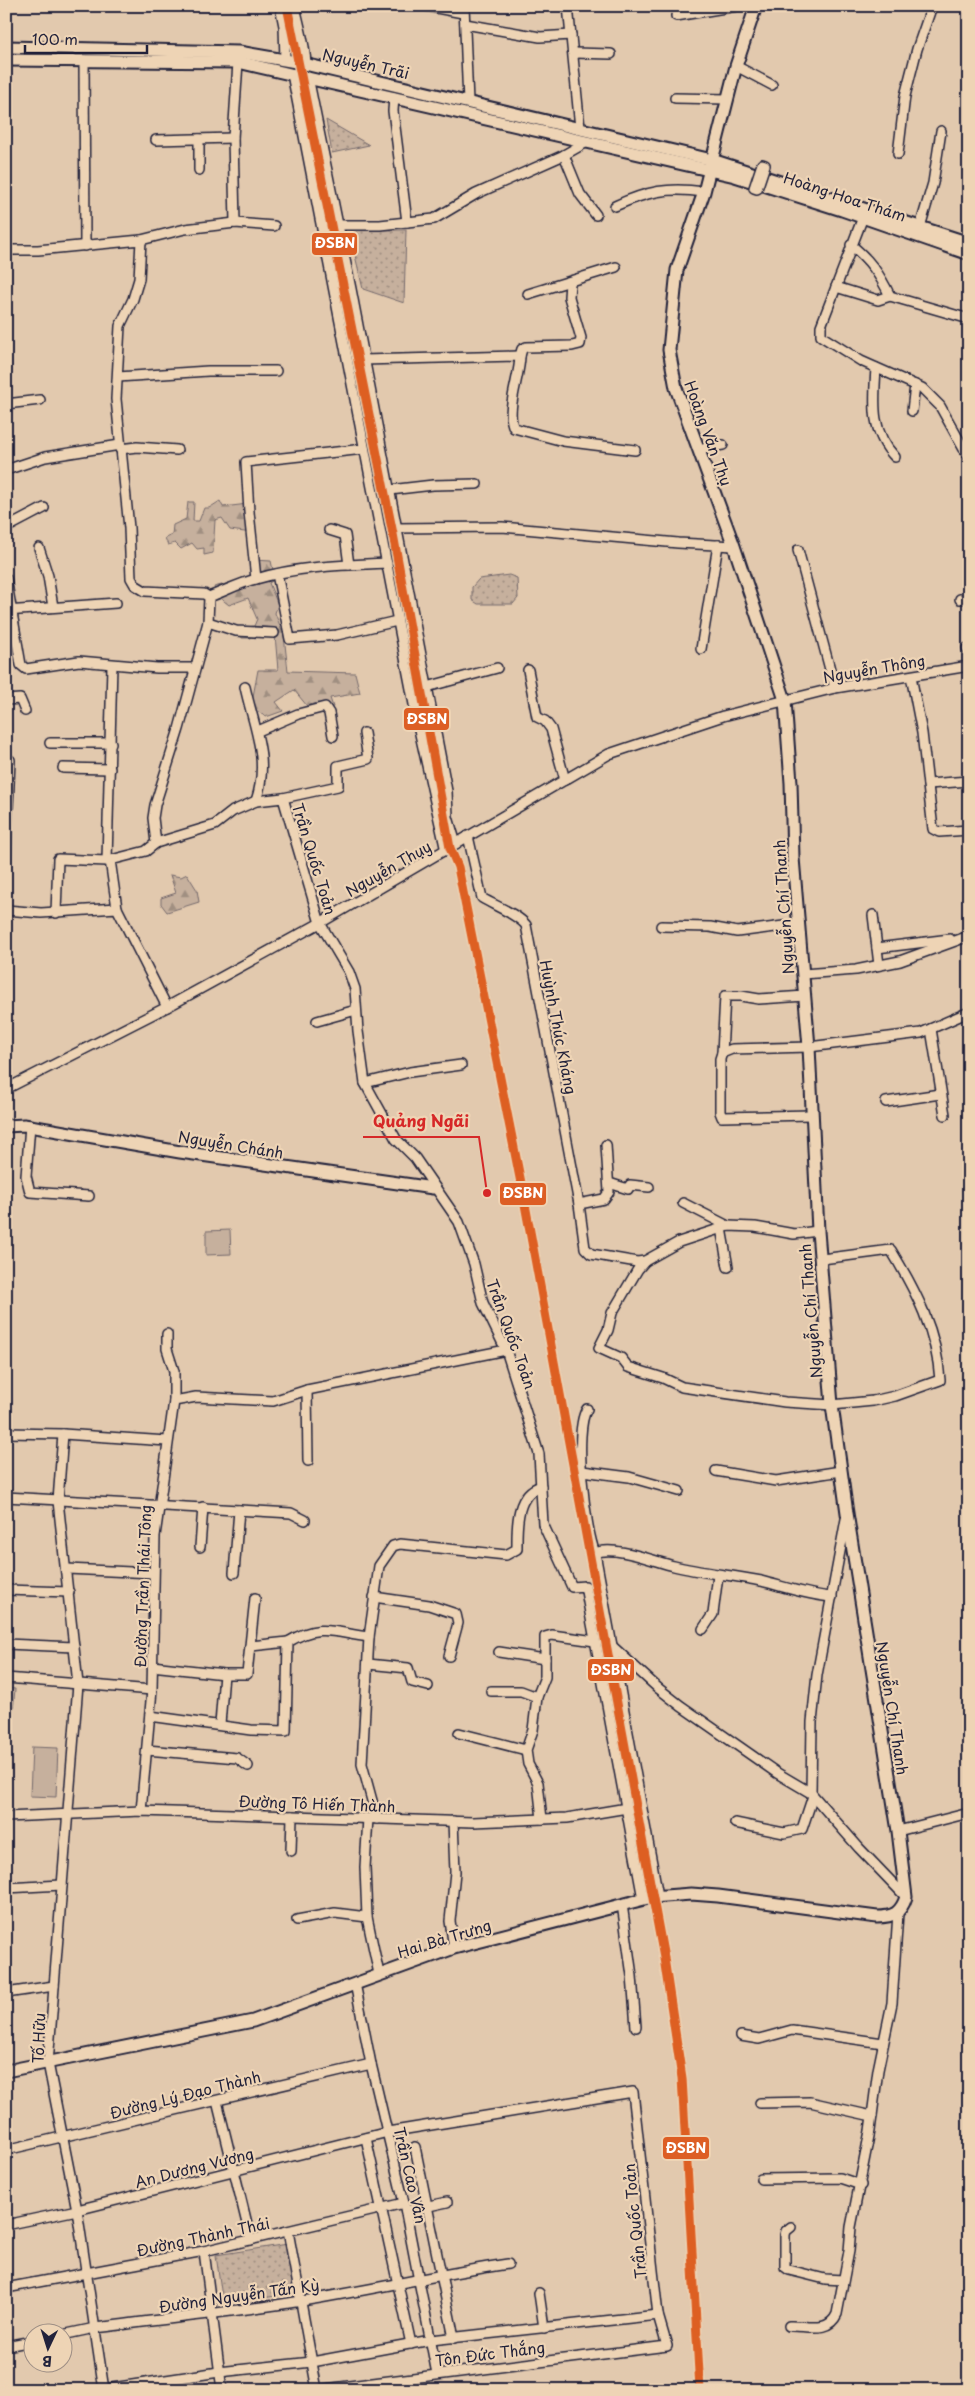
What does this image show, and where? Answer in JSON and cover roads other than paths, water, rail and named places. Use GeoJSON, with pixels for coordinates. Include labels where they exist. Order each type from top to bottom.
{"type":"FeatureCollection","features":[{"type":"Feature","properties":{"kind":"main road","name":"Hoàng Văn Thụ"},"geometry":{"type":"LineString","coordinates":[[756,6],[736,66],[704,192],[678,270],[669,350],[676,388],[734,546],[785,700]]}},
{"type":"Feature","properties":{"kind":"main road","name":"Nguyễn Trãi"},"geometry":{"type":"LineString","coordinates":[[6,47],[239,52],[306,64],[580,128],[711,165]]}},
{"type":"Feature","properties":{"kind":"main road"},"geometry":{"type":"LineString","coordinates":[[24,48],[24,60]]}},
{"type":"Feature","properties":{"kind":"main road","name":"Nguyễn Trãi"},"geometry":{"type":"LineString","coordinates":[[6,60],[238,62],[585,143],[711,165]]}},
{"type":"Feature","properties":{"kind":"main road"},"geometry":{"type":"LineString","coordinates":[[541,132],[544,120]]}},
{"type":"Feature","properties":{"kind":"main road","name":"Hoàng Hoa Thám"},"geometry":{"type":"LineString","coordinates":[[711,165],[864,213],[920,227],[969,243]]}},
{"type":"Feature","properties":{"kind":"main road","name":"Hoàng Hoa Thám"},"geometry":{"type":"LineString","coordinates":[[864,213],[969,254]]}},
{"type":"Feature","properties":{"kind":"main road","name":"Nguyễn Chí Thanh"},"geometry":{"type":"LineString","coordinates":[[785,700],[791,783],[793,858],[809,1046],[818,1231],[822,1259],[832,1405],[847,1512],[898,1831],[906,1897]]}},
{"type":"Feature","properties":{"kind":"main road"},"geometry":{"type":"LineString","coordinates":[[6,1117],[27,1125]]}},
{"type":"Feature","properties":{"kind":"main road"},"geometry":{"type":"LineString","coordinates":[[6,1126],[27,1125]]}},
{"type":"Feature","properties":{"kind":"main road","name":"Nguyễn Chánh"},"geometry":{"type":"LineString","coordinates":[[27,1125],[209,1156],[434,1188]]}},
{"type":"Feature","properties":{"kind":"main road","name":"Hai Bà Trưng"},"geometry":{"type":"LineString","coordinates":[[6,2071],[253,2021],[454,1948],[658,1896],[718,1896],[889,1917],[898,1913]]}},
{"type":"Feature","properties":{"kind":"main road"},"geometry":{"type":"LineString","coordinates":[[898,1913],[906,1897]]}},
{"type":"Feature","properties":{"kind":"street"},"geometry":{"type":"LineString","coordinates":[[280,6],[284,26],[285,60]]}},
{"type":"Feature","properties":{"kind":"street"},"geometry":{"type":"LineString","coordinates":[[295,6],[300,31],[305,40],[306,64]]}},
{"type":"Feature","properties":{"kind":"street"},"geometry":{"type":"LineString","coordinates":[[426,6],[464,9],[468,102]]}},
{"type":"Feature","properties":{"kind":"street"},"geometry":{"type":"LineString","coordinates":[[568,6],[580,128]]}},
{"type":"Feature","properties":{"kind":"street"},"geometry":{"type":"LineString","coordinates":[[676,16],[737,6]]}},
{"type":"Feature","properties":{"kind":"street"},"geometry":{"type":"LineString","coordinates":[[898,154],[905,96],[916,49],[932,6]]}},
{"type":"Feature","properties":{"kind":"street"},"geometry":{"type":"LineString","coordinates":[[465,24],[540,36],[571,36]]}},
{"type":"Feature","properties":{"kind":"street"},"geometry":{"type":"LineString","coordinates":[[574,53],[611,54]]}},
{"type":"Feature","properties":{"kind":"street"},"geometry":{"type":"LineString","coordinates":[[84,60],[85,246]]}},
{"type":"Feature","properties":{"kind":"street"},"geometry":{"type":"LineString","coordinates":[[235,224],[233,138],[238,62]]}},
{"type":"Feature","properties":{"kind":"street"},"geometry":{"type":"LineString","coordinates":[[736,66],[772,85]]}},
{"type":"Feature","properties":{"kind":"street"},"geometry":{"type":"LineString","coordinates":[[292,74],[398,621],[446,851]]}},
{"type":"Feature","properties":{"kind":"street"},"geometry":{"type":"LineString","coordinates":[[308,77],[390,490],[447,791],[448,817],[456,844]]}},
{"type":"Feature","properties":{"kind":"street"},"geometry":{"type":"LineString","coordinates":[[394,98],[393,111],[407,222]]}},
{"type":"Feature","properties":{"kind":"street"},"geometry":{"type":"LineString","coordinates":[[675,98],[727,99]]}},
{"type":"Feature","properties":{"kind":"street"},"geometry":{"type":"LineString","coordinates":[[920,227],[933,183],[941,130]]}},
{"type":"Feature","properties":{"kind":"street"},"geometry":{"type":"LineString","coordinates":[[156,140],[233,138]]}},
{"type":"Feature","properties":{"kind":"street"},"geometry":{"type":"LineString","coordinates":[[199,170],[200,139]]}},
{"type":"Feature","properties":{"kind":"street"},"geometry":{"type":"LineString","coordinates":[[338,225],[380,226],[434,219],[476,194],[564,155],[585,143]]}},
{"type":"Feature","properties":{"kind":"street"},"geometry":{"type":"LineString","coordinates":[[564,155],[580,194],[596,215]]}},
{"type":"Feature","properties":{"kind":"street"},"geometry":{"type":"LineString","coordinates":[[615,206],[637,196],[660,190],[704,192]]}},
{"type":"Feature","properties":{"kind":"street"},"geometry":{"type":"LineString","coordinates":[[864,213],[821,326],[821,336],[861,361],[922,388],[940,406],[969,458]]}},
{"type":"Feature","properties":{"kind":"street"},"geometry":{"type":"LineString","coordinates":[[6,250],[38,250],[141,240],[185,229],[235,224],[274,226]]}},
{"type":"Feature","properties":{"kind":"street"},"geometry":{"type":"LineString","coordinates":[[141,240],[139,279],[134,299],[120,326],[116,399],[131,578],[135,585],[146,591],[194,593],[209,597],[256,579],[277,574],[312,568],[387,563]]}},
{"type":"Feature","properties":{"kind":"street"},"geometry":{"type":"LineString","coordinates":[[851,245],[873,265],[890,296]]}},
{"type":"Feature","properties":{"kind":"street"},"geometry":{"type":"LineString","coordinates":[[528,294],[616,267]]}},
{"type":"Feature","properties":{"kind":"street"},"geometry":{"type":"LineString","coordinates":[[570,282],[569,297],[581,338],[580,344],[522,349],[513,396],[512,420],[514,428],[562,441],[635,450]]}},
{"type":"Feature","properties":{"kind":"street"},"geometry":{"type":"LineString","coordinates":[[836,287],[878,300],[890,296],[969,319]]}},
{"type":"Feature","properties":{"kind":"street"},"geometry":{"type":"LineString","coordinates":[[363,360],[520,356]]}},
{"type":"Feature","properties":{"kind":"street"},"geometry":{"type":"LineString","coordinates":[[876,368],[874,413],[884,446],[895,457]]}},
{"type":"Feature","properties":{"kind":"street"},"geometry":{"type":"LineString","coordinates":[[118,377],[208,371],[276,371]]}},
{"type":"Feature","properties":{"kind":"street"},"geometry":{"type":"LineString","coordinates":[[912,411],[916,385]]}},
{"type":"Feature","properties":{"kind":"street"},"geometry":{"type":"LineString","coordinates":[[6,404],[40,400]]}},
{"type":"Feature","properties":{"kind":"street"},"geometry":{"type":"LineString","coordinates":[[698,449],[723,445]]}},
{"type":"Feature","properties":{"kind":"street"},"geometry":{"type":"LineString","coordinates":[[6,470],[45,457],[120,447],[177,450]]}},
{"type":"Feature","properties":{"kind":"street"},"geometry":{"type":"LineString","coordinates":[[256,579],[246,462],[364,449]]}},
{"type":"Feature","properties":{"kind":"street"},"geometry":{"type":"LineString","coordinates":[[390,490],[433,485],[477,484]]}},
{"type":"Feature","properties":{"kind":"street"},"geometry":{"type":"LineString","coordinates":[[6,528],[44,508]]}},
{"type":"Feature","properties":{"kind":"street"},"geometry":{"type":"LineString","coordinates":[[396,528],[502,527],[734,546]]}},
{"type":"Feature","properties":{"kind":"street"},"geometry":{"type":"LineString","coordinates":[[329,530],[345,535],[349,565]]}},
{"type":"Feature","properties":{"kind":"street"},"geometry":{"type":"LineString","coordinates":[[701,649],[718,545]]}},
{"type":"Feature","properties":{"kind":"street"},"geometry":{"type":"LineString","coordinates":[[38,548],[48,576],[53,607]]}},
{"type":"Feature","properties":{"kind":"street"},"geometry":{"type":"LineString","coordinates":[[798,550],[835,688]]}},
{"type":"Feature","properties":{"kind":"street"},"geometry":{"type":"LineString","coordinates":[[277,574],[290,639],[337,635],[398,621]]}},
{"type":"Feature","properties":{"kind":"street"},"geometry":{"type":"LineString","coordinates":[[6,578],[9,610],[21,665],[26,670],[78,660],[112,664],[195,668]]}},
{"type":"Feature","properties":{"kind":"street"},"geometry":{"type":"LineString","coordinates":[[156,843],[153,818],[155,805],[179,730],[208,622],[209,597]]}},
{"type":"Feature","properties":{"kind":"street"},"geometry":{"type":"LineString","coordinates":[[9,610],[116,604]]}},
{"type":"Feature","properties":{"kind":"street"},"geometry":{"type":"LineString","coordinates":[[208,622],[236,631],[274,633]]}},
{"type":"Feature","properties":{"kind":"street"},"geometry":{"type":"LineString","coordinates":[[112,664],[108,860],[117,908],[167,1007]]}},
{"type":"Feature","properties":{"kind":"street","name":"Nguyễn Thông"},"geometry":{"type":"LineString","coordinates":[[785,700],[835,688],[969,666]]}},
{"type":"Feature","properties":{"kind":"street"},"geometry":{"type":"LineString","coordinates":[[427,687],[497,668]]}},
{"type":"Feature","properties":{"kind":"street"},"geometry":{"type":"LineString","coordinates":[[528,670],[537,717],[546,721],[551,728],[565,780]]}},
{"type":"Feature","properties":{"kind":"street"},"geometry":{"type":"LineString","coordinates":[[911,676],[933,829],[939,832],[969,830]]}},
{"type":"Feature","properties":{"kind":"street"},"geometry":{"type":"LineString","coordinates":[[245,687],[251,713],[258,731],[263,770],[256,801]]}},
{"type":"Feature","properties":{"kind":"street"},"geometry":{"type":"LineString","coordinates":[[6,700],[20,699],[25,712]]}},
{"type":"Feature","properties":{"kind":"street","name":"Nguyễn Thụy"},"geometry":{"type":"LineString","coordinates":[[6,1094],[10,1087],[167,1007],[320,923],[609,754],[723,716],[785,700]]}},
{"type":"Feature","properties":{"kind":"street"},"geometry":{"type":"LineString","coordinates":[[258,731],[298,714],[325,708],[330,713],[333,736]]}},
{"type":"Feature","properties":{"kind":"street"},"geometry":{"type":"LineString","coordinates":[[283,798],[338,786],[338,766],[368,759],[364,733]]}},
{"type":"Feature","properties":{"kind":"street"},"geometry":{"type":"LineString","coordinates":[[50,743],[111,743]]}},
{"type":"Feature","properties":{"kind":"street"},"geometry":{"type":"LineString","coordinates":[[6,856],[10,760]]}},
{"type":"Feature","properties":{"kind":"street"},"geometry":{"type":"LineString","coordinates":[[63,768],[110,768]]}},
{"type":"Feature","properties":{"kind":"street"},"geometry":{"type":"LineString","coordinates":[[928,784],[969,781]]}},
{"type":"Feature","properties":{"kind":"street","name":"Trần Quốc Toản"},"geometry":{"type":"LineString","coordinates":[[56,913],[58,859],[108,860],[146,851],[156,843],[215,825],[233,811],[256,801],[283,798],[320,923],[349,972],[355,989],[365,1083],[396,1139],[415,1158],[459,1222],[474,1264],[483,1303],[506,1350],[539,1454],[543,1524],[572,1587],[585,1586],[643,1899]]}},
{"type":"Feature","properties":{"kind":"street","name":"Huỳnh Thúc Kháng"},"geometry":{"type":"LineString","coordinates":[[468,836],[482,898],[501,910],[521,919],[526,925],[579,1204],[585,1248],[591,1254],[599,1256],[638,1262],[646,1260]]}},
{"type":"Feature","properties":{"kind":"street"},"geometry":{"type":"LineString","coordinates":[[6,910],[56,913],[117,908]]}},
{"type":"Feature","properties":{"kind":"street"},"geometry":{"type":"LineString","coordinates":[[873,915],[879,965]]}},
{"type":"Feature","properties":{"kind":"street"},"geometry":{"type":"LineString","coordinates":[[661,926],[710,927],[737,932],[799,924]]}},
{"type":"Feature","properties":{"kind":"street"},"geometry":{"type":"LineString","coordinates":[[877,948],[967,936]]}},
{"type":"Feature","properties":{"kind":"street"},"geometry":{"type":"LineString","coordinates":[[803,974],[856,970],[900,961],[967,936]]}},
{"type":"Feature","properties":{"kind":"street"},"geometry":{"type":"LineString","coordinates":[[804,996],[759,999],[725,996],[722,1053],[720,1059],[720,1112],[722,1117],[811,1115]]}},
{"type":"Feature","properties":{"kind":"street"},"geometry":{"type":"LineString","coordinates":[[317,1021],[356,1010]]}},
{"type":"Feature","properties":{"kind":"street"},"geometry":{"type":"LineString","coordinates":[[722,1053],[732,1049],[809,1046],[921,1033],[969,1012]]}},
{"type":"Feature","properties":{"kind":"street"},"geometry":{"type":"LineString","coordinates":[[931,1029],[940,1094],[945,1115]]}},
{"type":"Feature","properties":{"kind":"street"},"geometry":{"type":"LineString","coordinates":[[365,1083],[410,1072],[461,1065]]}},
{"type":"Feature","properties":{"kind":"street"},"geometry":{"type":"LineString","coordinates":[[886,1102],[940,1094]]}},
{"type":"Feature","properties":{"kind":"street"},"geometry":{"type":"LineString","coordinates":[[27,1125],[26,1176],[30,1192],[89,1196]]}},
{"type":"Feature","properties":{"kind":"street"},"geometry":{"type":"LineString","coordinates":[[579,1204],[604,1199],[609,1192],[606,1145]]}},
{"type":"Feature","properties":{"kind":"street"},"geometry":{"type":"LineString","coordinates":[[609,1184],[628,1189],[630,1184],[649,1188]]}},
{"type":"Feature","properties":{"kind":"street"},"geometry":{"type":"LineString","coordinates":[[683,1203],[725,1227]]}},
{"type":"Feature","properties":{"kind":"street"},"geometry":{"type":"LineString","coordinates":[[725,1227],[728,1267]]}},
{"type":"Feature","properties":{"kind":"street"},"geometry":{"type":"LineString","coordinates":[[818,1231],[794,1234],[755,1227],[725,1227],[679,1242],[646,1260],[638,1269],[612,1313],[608,1330],[599,1348],[621,1358],[628,1367],[663,1378],[682,1387],[784,1402],[832,1405],[873,1401],[895,1396],[940,1380],[939,1358],[917,1294],[891,1250],[822,1259]]}},
{"type":"Feature","properties":{"kind":"street","name":"Đường Trần Thái Tông"},"geometry":{"type":"LineString","coordinates":[[141,1811],[152,1690],[153,1573],[158,1507],[174,1402],[174,1371],[167,1349],[167,1334]]}},
{"type":"Feature","properties":{"kind":"street"},"geometry":{"type":"LineString","coordinates":[[174,1402],[196,1397],[273,1401],[307,1390],[506,1350]]}},
{"type":"Feature","properties":{"kind":"street"},"geometry":{"type":"LineString","coordinates":[[307,1390],[308,1461]]}},
{"type":"Feature","properties":{"kind":"street"},"geometry":{"type":"LineString","coordinates":[[587,1409],[580,1424],[582,1471],[592,1546],[595,1553],[658,1896]]}},
{"type":"Feature","properties":{"kind":"street"},"geometry":{"type":"LineString","coordinates":[[6,1433],[63,1434],[167,1441]]}},
{"type":"Feature","properties":{"kind":"street","name":"Tố Hữu"},"geometry":{"type":"LineString","coordinates":[[63,1434],[58,1500],[78,1684],[48,2063],[87,2274],[102,2389]]}},
{"type":"Feature","properties":{"kind":"street"},"geometry":{"type":"LineString","coordinates":[[582,1471],[629,1477],[679,1491]]}},
{"type":"Feature","properties":{"kind":"street"},"geometry":{"type":"LineString","coordinates":[[716,1471],[776,1481],[841,1472]]}},
{"type":"Feature","properties":{"kind":"street"},"geometry":{"type":"LineString","coordinates":[[379,1974],[367,1917],[365,1867],[373,1819],[362,1764],[369,1637],[379,1566],[393,1546],[400,1544],[506,1555],[513,1553],[516,1549],[519,1513],[524,1499],[535,1488],[541,1486]]}},
{"type":"Feature","properties":{"kind":"street"},"geometry":{"type":"LineString","coordinates":[[6,1497],[290,1513],[305,1520]]}},
{"type":"Feature","properties":{"kind":"street"},"geometry":{"type":"LineString","coordinates":[[200,1547],[203,1507]]}},
{"type":"Feature","properties":{"kind":"street"},"geometry":{"type":"LineString","coordinates":[[234,1573],[239,1510]]}},
{"type":"Feature","properties":{"kind":"street"},"geometry":{"type":"LineString","coordinates":[[734,1823],[784,1832],[802,1829],[812,1795],[812,1722],[818,1675],[847,1512]]}},
{"type":"Feature","properties":{"kind":"street"},"geometry":{"type":"LineString","coordinates":[[595,1553],[600,1551],[627,1554],[675,1567],[761,1581],[802,1593],[832,1597]]}},
{"type":"Feature","properties":{"kind":"street"},"geometry":{"type":"LineString","coordinates":[[67,1569],[153,1573]]}},
{"type":"Feature","properties":{"kind":"street"},"geometry":{"type":"LineString","coordinates":[[703,1629],[713,1614],[718,1575]]}},
{"type":"Feature","properties":{"kind":"street"},"geometry":{"type":"LineString","coordinates":[[6,1590],[69,1592]]}},
{"type":"Feature","properties":{"kind":"street"},"geometry":{"type":"LineString","coordinates":[[374,1597],[429,1606],[456,1614],[458,1623],[449,1656]]}},
{"type":"Feature","properties":{"kind":"street"},"geometry":{"type":"LineString","coordinates":[[152,1666],[224,1674],[244,1674],[249,1672],[255,1598]]}},
{"type":"Feature","properties":{"kind":"street"},"geometry":{"type":"LineString","coordinates":[[251,1646],[288,1642],[299,1635],[327,1629],[369,1637]]}},
{"type":"Feature","properties":{"kind":"street"},"geometry":{"type":"LineString","coordinates":[[542,1819],[538,1783],[528,1764],[526,1750],[533,1730],[537,1697],[545,1677],[544,1641],[548,1635],[595,1641]]}},
{"type":"Feature","properties":{"kind":"street"},"geometry":{"type":"LineString","coordinates":[[150,1716],[220,1724],[251,1730],[286,1731],[288,1642]]}},
{"type":"Feature","properties":{"kind":"street"},"geometry":{"type":"LineString","coordinates":[[6,1644],[74,1647]]}},
{"type":"Feature","properties":{"kind":"street"},"geometry":{"type":"LineString","coordinates":[[612,1646],[658,1688],[681,1706],[812,1795],[906,1897]]}},
{"type":"Feature","properties":{"kind":"street"},"geometry":{"type":"LineString","coordinates":[[499,1652],[545,1659]]}},
{"type":"Feature","properties":{"kind":"street"},"geometry":{"type":"LineString","coordinates":[[368,1664],[408,1668],[412,1682],[428,1686]]}},
{"type":"Feature","properties":{"kind":"street"},"geometry":{"type":"LineString","coordinates":[[220,1724],[224,1674]]}},
{"type":"Feature","properties":{"kind":"street"},"geometry":{"type":"LineString","coordinates":[[6,1678],[152,1690]]}},
{"type":"Feature","properties":{"kind":"street"},"geometry":{"type":"LineString","coordinates":[[491,1691],[521,1691],[537,1697]]}},
{"type":"Feature","properties":{"kind":"street"},"geometry":{"type":"LineString","coordinates":[[459,1733],[526,1750]]}},
{"type":"Feature","properties":{"kind":"street"},"geometry":{"type":"LineString","coordinates":[[148,1750],[237,1758],[248,1766]]}},
{"type":"Feature","properties":{"kind":"street","name":"Đường Tô Hiến Thành"},"geometry":{"type":"LineString","coordinates":[[6,1817],[141,1811],[453,1821],[567,1818],[627,1808]]}},
{"type":"Feature","properties":{"kind":"street"},"geometry":{"type":"LineString","coordinates":[[898,1831],[969,1813]]}},
{"type":"Feature","properties":{"kind":"street"},"geometry":{"type":"LineString","coordinates":[[291,1851],[292,1816]]}},
{"type":"Feature","properties":{"kind":"street"},"geometry":{"type":"LineString","coordinates":[[453,1821],[456,1872],[450,1921],[454,1948]]}},
{"type":"Feature","properties":{"kind":"street"},"geometry":{"type":"LineString","coordinates":[[6,1888],[62,1885]]}},
{"type":"Feature","properties":{"kind":"street"},"geometry":{"type":"LineString","coordinates":[[622,1904],[632,1976],[636,2027]]}},
{"type":"Feature","properties":{"kind":"street"},"geometry":{"type":"LineString","coordinates":[[297,1920],[335,1913],[367,1917]]}},
{"type":"Feature","properties":{"kind":"street"},"geometry":{"type":"LineString","coordinates":[[789,2326],[826,2327],[831,2324],[837,2314],[844,2280],[851,2227],[861,2185],[883,2043],[892,2003],[898,1913]]}},
{"type":"Feature","properties":{"kind":"street","name":"Trần Cao Vân"},"geometry":{"type":"LineString","coordinates":[[355,1983],[371,2064],[405,2207],[437,2374]]}},
{"type":"Feature","properties":{"kind":"street"},"geometry":{"type":"LineString","coordinates":[[6,1993],[54,1986]]}},
{"type":"Feature","properties":{"kind":"street"},"geometry":{"type":"LineString","coordinates":[[740,2036],[759,2039],[792,2030],[883,2043]]}},
{"type":"Feature","properties":{"kind":"street","name":"Đường Lý Đạo Thành"},"geometry":{"type":"LineString","coordinates":[[6,2150],[371,2064]]}},
{"type":"Feature","properties":{"kind":"street","name":"Trần Quốc Toản"},"geometry":{"type":"LineString","coordinates":[[633,2092],[658,2315],[668,2346]]}},
{"type":"Feature","properties":{"kind":"street","name":"An Dương Vương"},"geometry":{"type":"LineString","coordinates":[[6,2225],[76,2210],[388,2132],[633,2092]]}},
{"type":"Feature","properties":{"kind":"street"},"geometry":{"type":"LineString","coordinates":[[217,2101],[251,2240]]}},
{"type":"Feature","properties":{"kind":"street"},"geometry":{"type":"LineString","coordinates":[[760,2103],[810,2102],[872,2116]]}},
{"type":"Feature","properties":{"kind":"street"},"geometry":{"type":"LineString","coordinates":[[366,2138],[400,2284],[411,2344]]}},
{"type":"Feature","properties":{"kind":"street"},"geometry":{"type":"LineString","coordinates":[[415,2147],[454,2338]]}},
{"type":"Feature","properties":{"kind":"street"},"geometry":{"type":"LineString","coordinates":[[761,2179],[840,2178],[861,2185]]}},
{"type":"Feature","properties":{"kind":"street","name":"Đường Thành Thái"},"geometry":{"type":"LineString","coordinates":[[6,2288],[204,2251],[383,2207],[427,2206],[447,2202]]}},
{"type":"Feature","properties":{"kind":"street"},"geometry":{"type":"LineString","coordinates":[[791,2227],[786,2231],[785,2235],[785,2268],[825,2278],[844,2280]]}},
{"type":"Feature","properties":{"kind":"street"},"geometry":{"type":"LineString","coordinates":[[288,2231],[317,2390]]}},
{"type":"Feature","properties":{"kind":"street"},"geometry":{"type":"LineString","coordinates":[[204,2251],[222,2390]]}},
{"type":"Feature","properties":{"kind":"street","name":"Đường Nguyễn Tấn Kỳ"},"geometry":{"type":"LineString","coordinates":[[72,2333],[95,2328],[300,2301],[400,2284],[440,2274],[508,2264]]}},
{"type":"Feature","properties":{"kind":"street"},"geometry":{"type":"LineString","coordinates":[[539,2293],[544,2328]]}},
{"type":"Feature","properties":{"kind":"street"},"geometry":{"type":"LineString","coordinates":[[102,2389],[219,2372],[312,2362],[431,2340],[658,2315]]}},
{"type":"Feature","properties":{"kind":"street"},"geometry":{"type":"LineString","coordinates":[[6,2346],[22,2343]]}},
{"type":"Feature","properties":{"kind":"street","name":"Tôn Đức Thắng"},"geometry":{"type":"LineString","coordinates":[[317,2390],[668,2346]]}},
{"type":"Feature","properties":{"kind":"place","name":"Quảng Ngãi"},"geometry":{"type":"Point","coordinates":[487,1193]}}]}
